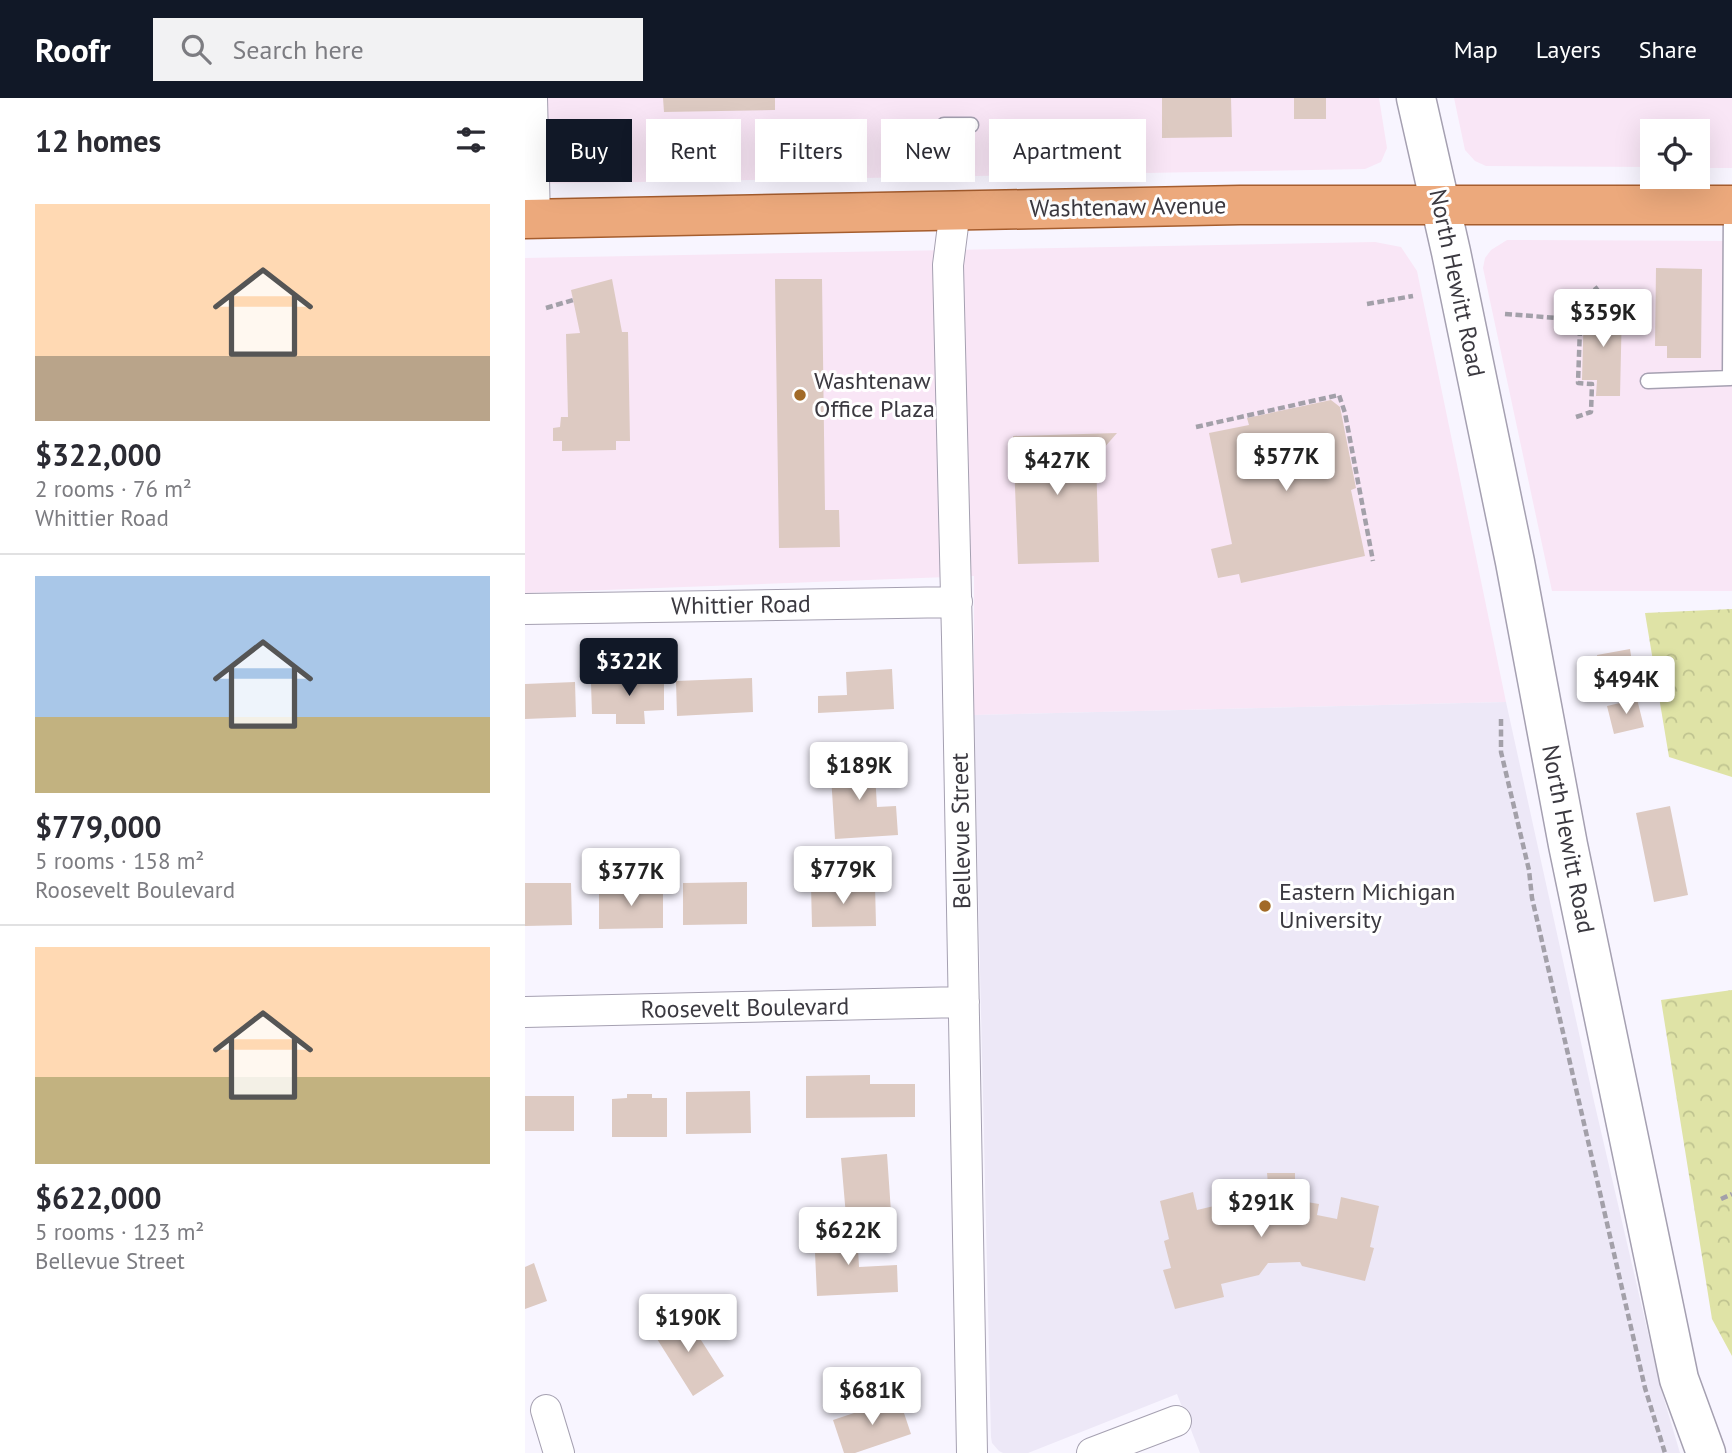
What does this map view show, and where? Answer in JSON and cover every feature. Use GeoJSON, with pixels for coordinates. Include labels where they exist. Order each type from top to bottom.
{"type":"FeatureCollection","features":[{"type":"Feature","properties":{"kind":"main road","name":"North Hewitt Road"},"geometry":{"type":"LineString","coordinates":[[1416,98],[1515,562],[1568,845],[1678,1379],[1706,1453]]}},
{"type":"Feature","properties":{"kind":"main road","name":"Washtenaw Avenue"},"geometry":{"type":"LineString","coordinates":[[530,219],[1440,204],[1731,205]]}},
{"type":"Feature","properties":{"kind":"street"},"geometry":{"type":"LineString","coordinates":[[530,219],[532,98]]}},
{"type":"Feature","properties":{"kind":"street","name":"Bellevue Street"},"geometry":{"type":"LineString","coordinates":[[955,210],[948,265],[957,602],[972,1453]]}},
{"type":"Feature","properties":{"kind":"street","name":"Whittier Road"},"geometry":{"type":"LineString","coordinates":[[525,609],[957,602]]}},
{"type":"Feature","properties":{"kind":"street","name":"Roosevelt Boulevard"},"geometry":{"type":"LineString","coordinates":[[525,1012],[964,1002]]}},
{"type":"Feature","properties":{"kind":"street"},"geometry":{"type":"LineString","coordinates":[[546,1410],[559,1453]]}},
{"type":"Feature","properties":{"kind":"street"},"geometry":{"type":"LineString","coordinates":[[1092,1453],[1175,1421]]}},
{"type":"Feature","properties":{"kind":"lane"},"geometry":{"type":"LineString","coordinates":[[1648,381],[1730,378],[1731,205]]}},
{"type":"Feature","properties":{"kind":"path"},"geometry":{"type":"LineString","coordinates":[[1576,416],[1591,412],[1592,384],[1578,383],[1581,300],[1598,287]]}},
{"type":"Feature","properties":{"kind":"path"},"geometry":{"type":"LineString","coordinates":[[1367,304],[1412,296]]}},
{"type":"Feature","properties":{"kind":"path"},"geometry":{"type":"LineString","coordinates":[[546,308],[573,300]]}},
{"type":"Feature","properties":{"kind":"path"},"geometry":{"type":"LineString","coordinates":[[1504,314],[1558,318]]}},
{"type":"Feature","properties":{"kind":"path"},"geometry":{"type":"LineString","coordinates":[[1196,427],[1339,395],[1345,413],[1373,561]]}},
{"type":"Feature","properties":{"kind":"path"},"geometry":{"type":"LineString","coordinates":[[1501,719],[1500,752],[1529,870],[1532,898],[1644,1388],[1665,1453]]}},
{"type":"Feature","properties":{"kind":"path"},"geometry":{"type":"LineString","coordinates":[[1721,1199],[1732,1194]]}},
{"type":"Feature","properties":{"kind":"shaded area"},"geometry":{"type":"Polygon","coordinates":[[[525,98],[1379,98],[1387,148],[1381,162],[1365,169],[1146,173],[1146,119],[989,119],[989,176],[975,176],[975,119],[881,119],[881,178],[867,178],[867,119],[755,119],[755,180],[741,180],[741,119],[646,119],[646,182],[525,184],[525,98]]]}},
{"type":"Feature","properties":{"kind":"shaded area"},"geometry":{"type":"Polygon","coordinates":[[[1454,98],[1732,98],[1732,168],[1710,168],[1710,119],[1640,119],[1640,167],[1486,166],[1475,161],[1465,150],[1454,98]]]}},
{"type":"Feature","properties":{"kind":"shaded area"},"geometry":{"type":"Polygon","coordinates":[[[1507,240],[1732,241],[1732,591],[1552,591],[1483,268],[1485,258],[1491,250],[1507,240]]]}},
{"type":"Feature","properties":{"kind":"shaded area"},"geometry":{"type":"Polygon","coordinates":[[[1375,242],[1401,247],[1417,271],[1506,702],[974,715],[974,576],[525,593],[525,258],[1375,242]]]}},
{"type":"Feature","properties":{"kind":"shaded area","name":"Eastern Michigan University"},"geometry":{"type":"Polygon","coordinates":[[[1506,702],[1593,1097],[1661,1389],[1680,1453],[1200,1453],[1177,1394],[1028,1453],[999,1451],[992,1443],[991,1437],[974,715],[1506,702]]]}},
{"type":"Feature","properties":{"kind":"green space"},"geometry":{"type":"Polygon","coordinates":[[[1732,609],[1732,777],[1669,757],[1645,613],[1732,609]]]}},
{"type":"Feature","properties":{"kind":"green space"},"geometry":{"type":"Polygon","coordinates":[[[1732,990],[1732,1356],[1712,1319],[1661,1000],[1732,990]]]}},
{"type":"Feature","properties":{"kind":"building"},"geometry":{"type":"Polygon","coordinates":[[[663,98],[775,98],[775,110],[664,112],[663,98]]]}},
{"type":"Feature","properties":{"kind":"building"},"geometry":{"type":"Polygon","coordinates":[[[1162,98],[1231,98],[1232,137],[1162,138],[1162,98]]]}},
{"type":"Feature","properties":{"kind":"building"},"geometry":{"type":"Polygon","coordinates":[[[1294,98],[1326,98],[1326,119],[1294,119],[1294,98]]]}},
{"type":"Feature","properties":{"kind":"building"},"geometry":{"type":"Polygon","coordinates":[[[1656,268],[1702,269],[1701,358],[1667,358],[1667,346],[1655,346],[1656,268]]]}},
{"type":"Feature","properties":{"kind":"building"},"geometry":{"type":"Polygon","coordinates":[[[612,279],[622,332],[628,332],[630,441],[616,441],[616,450],[562,451],[562,441],[553,441],[553,428],[560,427],[561,417],[568,417],[566,334],[580,333],[571,290],[612,279]]]}},
{"type":"Feature","properties":{"kind":"building","name":"Washtenaw Office Plaza"},"geometry":{"type":"Polygon","coordinates":[[[775,279],[822,279],[825,510],[839,510],[840,547],[779,548],[775,279]]]}},
{"type":"Feature","properties":{"kind":"building"},"geometry":{"type":"Polygon","coordinates":[[[1584,307],[1622,307],[1620,396],[1596,396],[1597,380],[1582,380],[1584,307]]]}},
{"type":"Feature","properties":{"kind":"building"},"geometry":{"type":"Polygon","coordinates":[[[1331,400],[1340,407],[1356,488],[1351,490],[1365,556],[1241,583],[1239,574],[1218,578],[1211,549],[1232,544],[1209,433],[1249,425],[1247,418],[1331,400]]]}},
{"type":"Feature","properties":{"kind":"building"},"geometry":{"type":"Polygon","coordinates":[[[1117,433],[1096,457],[1099,562],[1018,564],[1013,436],[1117,433]]]}},
{"type":"Feature","properties":{"kind":"building"},"geometry":{"type":"Polygon","coordinates":[[[1630,649],[1636,688],[1603,693],[1597,655],[1630,649]]]}},
{"type":"Feature","properties":{"kind":"building"},"geometry":{"type":"Polygon","coordinates":[[[892,669],[894,709],[818,713],[818,696],[847,695],[846,672],[892,669]]]}},
{"type":"Feature","properties":{"kind":"building"},"geometry":{"type":"Polygon","coordinates":[[[616,676],[664,676],[664,710],[644,711],[645,724],[616,724],[616,714],[592,714],[591,683],[617,683],[616,676]]]}},
{"type":"Feature","properties":{"kind":"building"},"geometry":{"type":"Polygon","coordinates":[[[752,678],[753,712],[677,716],[676,681],[752,678]]]}},
{"type":"Feature","properties":{"kind":"building"},"geometry":{"type":"Polygon","coordinates":[[[575,682],[576,717],[525,719],[525,684],[575,682]]]}},
{"type":"Feature","properties":{"kind":"building"},"geometry":{"type":"Polygon","coordinates":[[[1637,699],[1644,727],[1614,734],[1607,706],[1637,699]]]}},
{"type":"Feature","properties":{"kind":"building"},"geometry":{"type":"Polygon","coordinates":[[[869,758],[870,773],[875,773],[877,807],[896,806],[898,835],[835,839],[830,760],[869,758]]]}},
{"type":"Feature","properties":{"kind":"building"},"geometry":{"type":"Polygon","coordinates":[[[1670,806],[1688,895],[1654,902],[1636,813],[1670,806]]]}},
{"type":"Feature","properties":{"kind":"building"},"geometry":{"type":"Polygon","coordinates":[[[747,882],[747,924],[683,925],[683,883],[747,882]]]}},
{"type":"Feature","properties":{"kind":"building"},"geometry":{"type":"Polygon","coordinates":[[[525,883],[571,883],[572,925],[525,926],[525,883]]]}},
{"type":"Feature","properties":{"kind":"building"},"geometry":{"type":"Polygon","coordinates":[[[875,884],[876,926],[812,927],[811,885],[875,884]]]}},
{"type":"Feature","properties":{"kind":"building"},"geometry":{"type":"Polygon","coordinates":[[[663,886],[663,928],[599,929],[599,887],[663,886]]]}},
{"type":"Feature","properties":{"kind":"building"},"geometry":{"type":"Polygon","coordinates":[[[870,1075],[870,1084],[915,1084],[915,1117],[806,1118],[806,1076],[870,1075]]]}},
{"type":"Feature","properties":{"kind":"building"},"geometry":{"type":"Polygon","coordinates":[[[750,1091],[751,1133],[686,1134],[686,1092],[750,1091]]]}},
{"type":"Feature","properties":{"kind":"building"},"geometry":{"type":"Polygon","coordinates":[[[627,1094],[652,1094],[652,1098],[667,1098],[667,1137],[612,1137],[612,1099],[627,1098],[627,1094]]]}},
{"type":"Feature","properties":{"kind":"building"},"geometry":{"type":"Polygon","coordinates":[[[525,1096],[574,1096],[574,1131],[525,1131],[525,1096]]]}},
{"type":"Feature","properties":{"kind":"building"},"geometry":{"type":"Polygon","coordinates":[[[887,1154],[891,1212],[846,1216],[841,1158],[887,1154]]]}},
{"type":"Feature","properties":{"kind":"building"},"geometry":{"type":"Polygon","coordinates":[[[1267,1173],[1295,1173],[1295,1183],[1301,1183],[1301,1201],[1319,1204],[1317,1215],[1337,1219],[1341,1197],[1379,1206],[1370,1247],[1374,1248],[1365,1281],[1302,1266],[1300,1262],[1268,1263],[1259,1275],[1221,1284],[1224,1297],[1175,1309],[1163,1270],[1171,1268],[1164,1241],[1169,1239],[1160,1201],[1193,1192],[1197,1210],[1214,1206],[1215,1210],[1215,1201],[1238,1195],[1240,1202],[1254,1198],[1255,1203],[1263,1201],[1261,1184],[1268,1184],[1267,1173]]]}},
{"type":"Feature","properties":{"kind":"building"},"geometry":{"type":"Polygon","coordinates":[[[857,1229],[859,1267],[897,1265],[898,1292],[817,1296],[814,1231],[857,1229]]]}},
{"type":"Feature","properties":{"kind":"building"},"geometry":{"type":"Polygon","coordinates":[[[534,1263],[547,1301],[525,1309],[525,1267],[534,1263]]]}},
{"type":"Feature","properties":{"kind":"building"},"geometry":{"type":"Polygon","coordinates":[[[683,1312],[724,1376],[693,1396],[652,1331],[683,1312]]]}},
{"type":"Feature","properties":{"kind":"building"},"geometry":{"type":"Polygon","coordinates":[[[899,1398],[911,1434],[855,1453],[844,1453],[833,1420],[899,1398]]]}},
{"type":"Feature","properties":{"kind":"place","name":"Washtenaw Office Plaza"},"geometry":{"type":"Point","coordinates":[800,395]}},
{"type":"Feature","properties":{"kind":"place","name":"Eastern Michigan University"},"geometry":{"type":"Point","coordinates":[1265,906]}}]}
